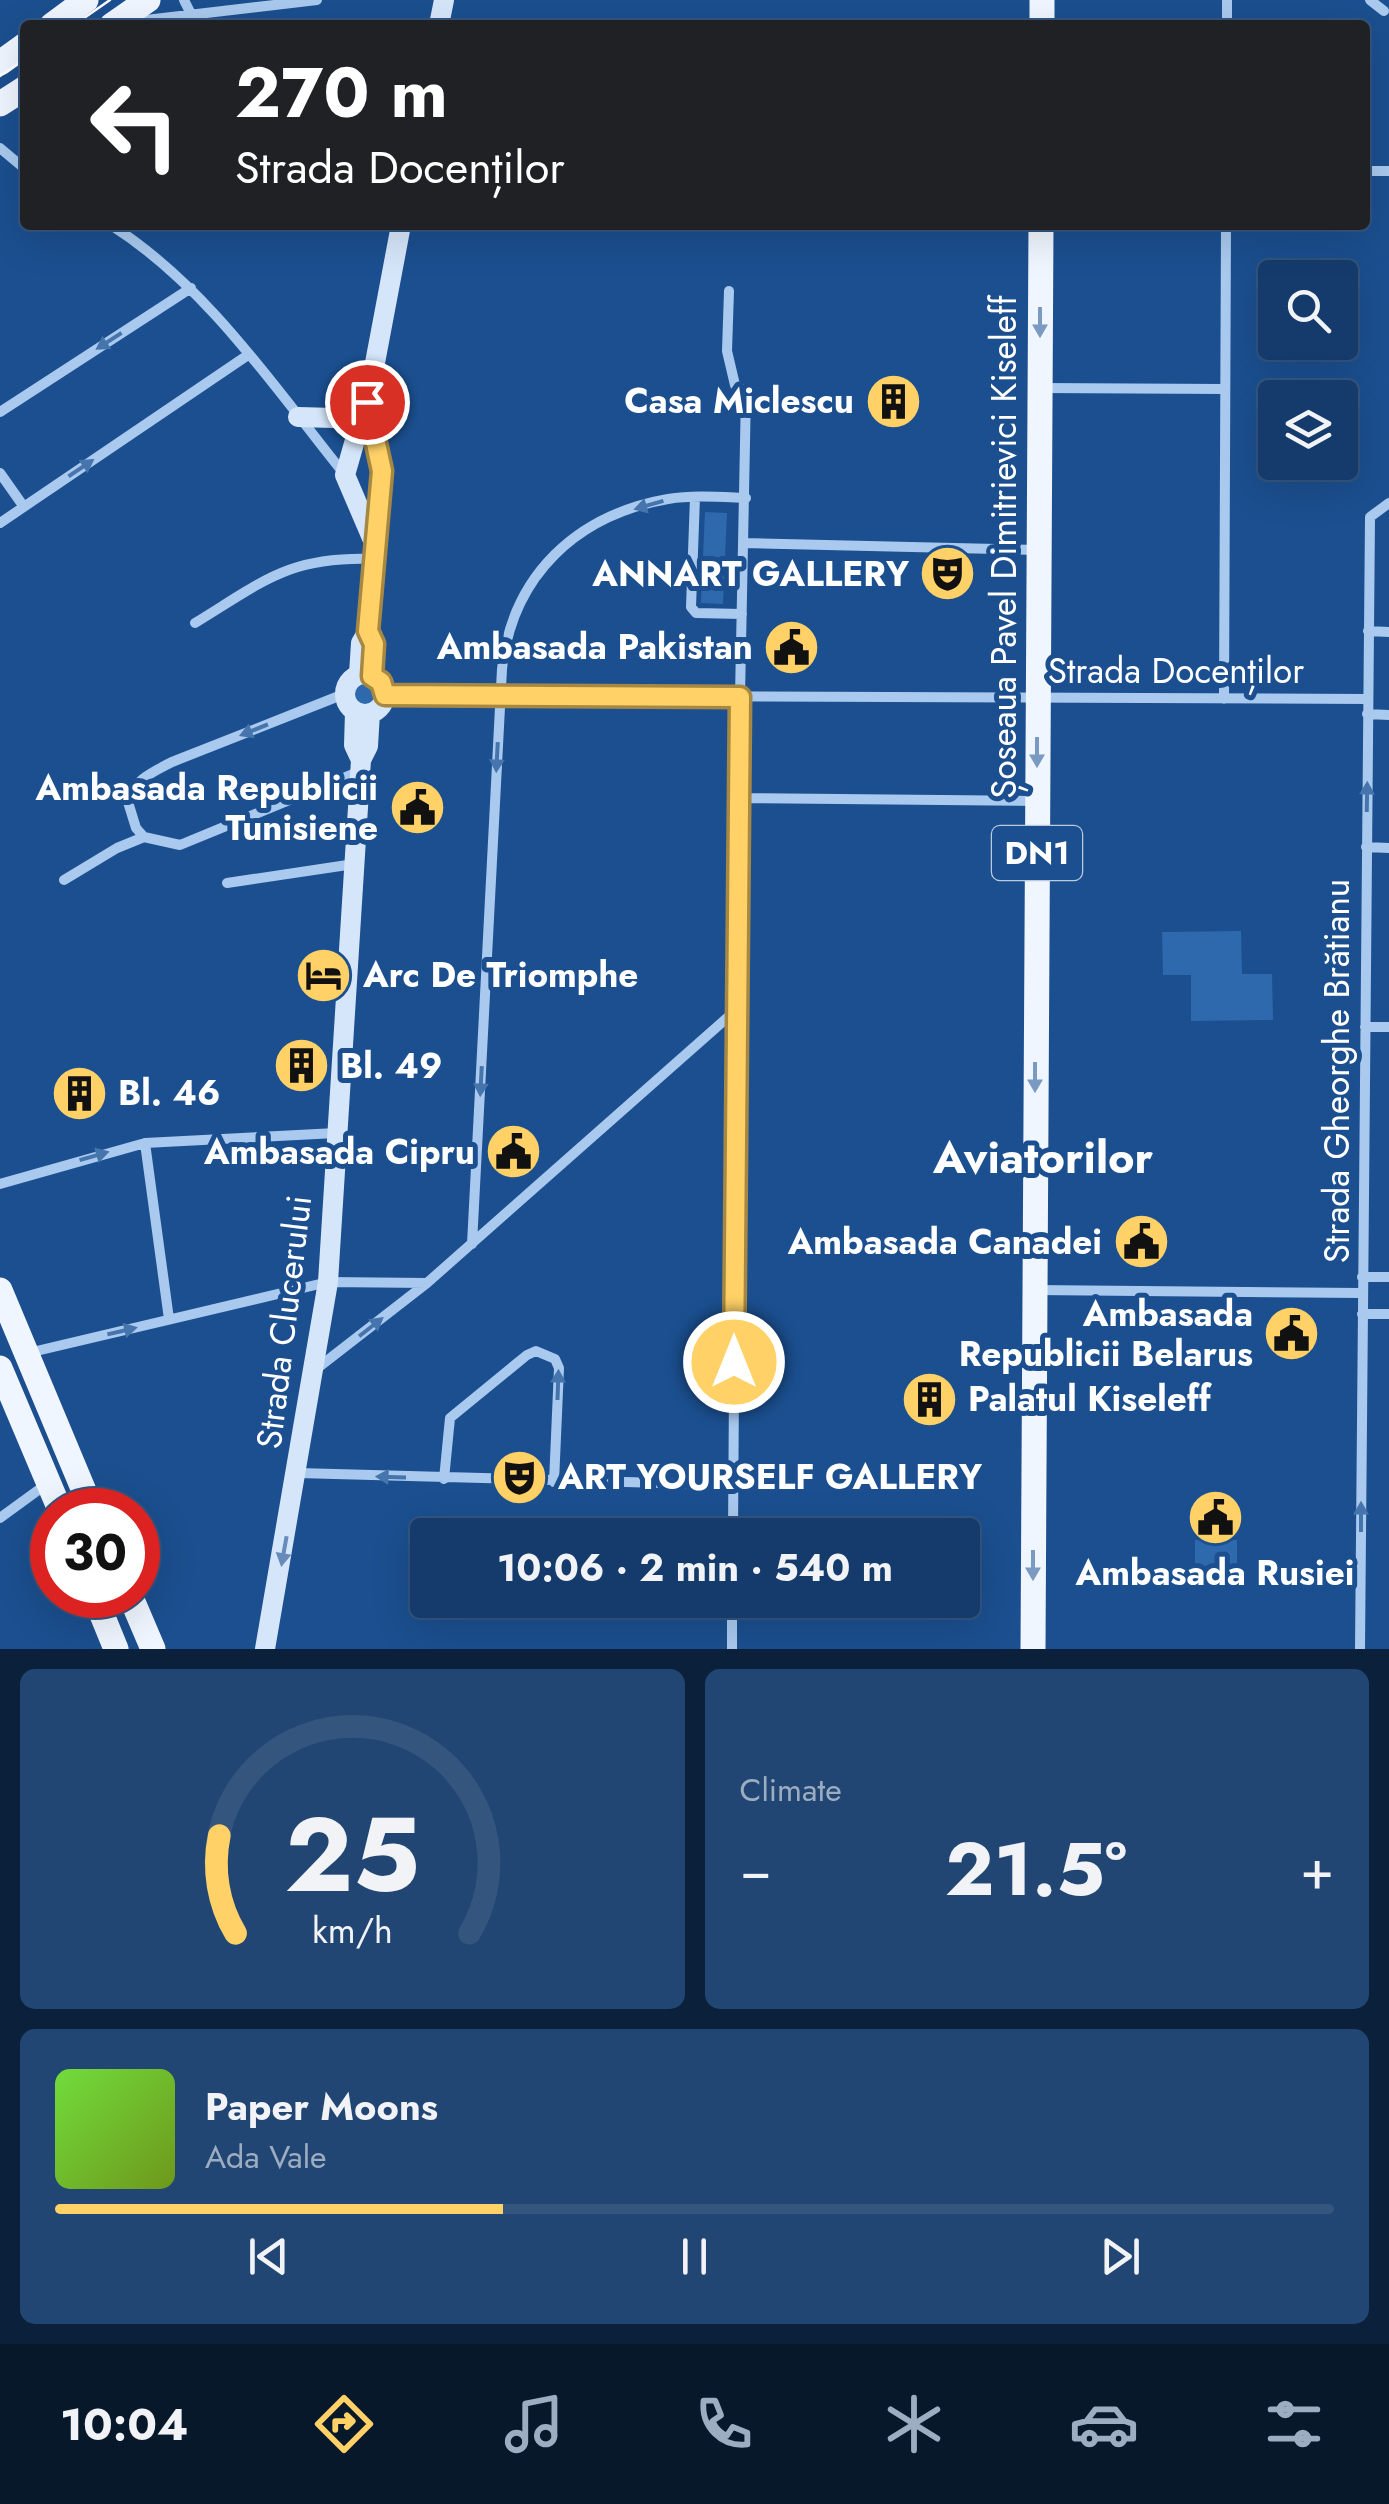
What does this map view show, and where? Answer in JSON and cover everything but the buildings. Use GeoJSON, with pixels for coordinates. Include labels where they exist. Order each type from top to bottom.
{"type":"FeatureCollection","features":[{"type":"Feature","properties":{"kind":"main road"},"geometry":{"type":"LineString","coordinates":[[59,20],[86,0]]}},
{"type":"Feature","properties":{"kind":"main road"},"geometry":{"type":"LineString","coordinates":[[118,20],[148,0]]}},
{"type":"Feature","properties":{"kind":"main road","name":"Șoseaua Pavel Dimitrievici Kiseleff"},"geometry":{"type":"LineString","coordinates":[[1033,1649],[1040,230]]}},
{"type":"Feature","properties":{"kind":"main road"},"geometry":{"type":"LineString","coordinates":[[0,1290],[83,1488]]}},
{"type":"Feature","properties":{"kind":"main road"},"geometry":{"type":"LineString","coordinates":[[0,1368],[12,1412],[50,1488]]}},
{"type":"Feature","properties":{"kind":"main road"},"geometry":{"type":"LineString","coordinates":[[103,1618],[116,1649]]}},
{"type":"Feature","properties":{"kind":"main road"},"geometry":{"type":"LineString","coordinates":[[140,1618],[154,1649]]}},
{"type":"Feature","properties":{"kind":"street"},"geometry":{"type":"LineString","coordinates":[[184,0],[192,16]]}},
{"type":"Feature","properties":{"kind":"street"},"geometry":{"type":"LineString","coordinates":[[147,20],[317,0]]}},
{"type":"Feature","properties":{"kind":"street"},"geometry":{"type":"LineString","coordinates":[[1370,0],[1384,10]]}},
{"type":"Feature","properties":{"kind":"street"},"geometry":{"type":"LineString","coordinates":[[0,148],[20,165]]}},
{"type":"Feature","properties":{"kind":"street"},"geometry":{"type":"LineString","coordinates":[[118,230],[191,288],[345,475],[374,552]]}},
{"type":"Feature","properties":{"kind":"street"},"geometry":{"type":"LineString","coordinates":[[345,475],[367,402],[400,230]]}},
{"type":"Feature","properties":{"kind":"street"},"geometry":{"type":"LineString","coordinates":[[1224,699],[1226,230]]}},
{"type":"Feature","properties":{"kind":"street"},"geometry":{"type":"LineString","coordinates":[[0,412],[191,288]]}},
{"type":"Feature","properties":{"kind":"street"},"geometry":{"type":"LineString","coordinates":[[729,291],[728,360],[734,385],[746,392],[738,798],[733,1518]]}},
{"type":"Feature","properties":{"kind":"street"},"geometry":{"type":"LineString","coordinates":[[0,523],[248,355]]}},
{"type":"Feature","properties":{"kind":"street"},"geometry":{"type":"LineString","coordinates":[[1039,388],[1224,389]]}},
{"type":"Feature","properties":{"kind":"street"},"geometry":{"type":"LineString","coordinates":[[298,417],[334,418],[367,402]]}},
{"type":"Feature","properties":{"kind":"street"},"geometry":{"type":"LineString","coordinates":[[366,675],[374,644],[368,631],[382,471],[367,402]]}},
{"type":"Feature","properties":{"kind":"street"},"geometry":{"type":"LineString","coordinates":[[345,475],[382,471]]}},
{"type":"Feature","properties":{"kind":"street"},"geometry":{"type":"LineString","coordinates":[[0,473],[24,507]]}},
{"type":"Feature","properties":{"kind":"street"},"geometry":{"type":"LineString","coordinates":[[695,497],[691,608],[696,613],[742,614]]}},
{"type":"Feature","properties":{"kind":"street"},"geometry":{"type":"LineString","coordinates":[[472,1244],[500,696],[504,650],[515,610],[552,557],[571,540],[615,516],[668,499],[746,498]]}},
{"type":"Feature","properties":{"kind":"street","name":"Strada Gheorghe Brătianu"},"geometry":{"type":"LineString","coordinates":[[1360,1649],[1370,517],[1389,502]]}},
{"type":"Feature","properties":{"kind":"street"},"geometry":{"type":"LineString","coordinates":[[745,543],[1039,550]]}},
{"type":"Feature","properties":{"kind":"street"},"geometry":{"type":"LineString","coordinates":[[195,623],[274,574],[299,564],[374,552]]}},
{"type":"Feature","properties":{"kind":"street"},"geometry":{"type":"LineString","coordinates":[[1368,631],[1389,632]]}},
{"type":"Feature","properties":{"kind":"street"},"geometry":{"type":"LineString","coordinates":[[144,837],[136,828],[128,802],[135,786],[150,774],[172,762],[356,706],[381,706],[385,695],[381,682],[366,675],[349,681],[356,706]]}},
{"type":"Feature","properties":{"kind":"street","name":"Strada Docenților"},"geometry":{"type":"LineString","coordinates":[[385,695],[1368,699]]}},
{"type":"Feature","properties":{"kind":"street","name":"Strada Clucerului"},"geometry":{"type":"LineString","coordinates":[[266,1649],[328,1282],[360,766],[354,745],[356,706]]}},
{"type":"Feature","properties":{"kind":"street"},"geometry":{"type":"LineString","coordinates":[[1367,714],[1389,715]]}},
{"type":"Feature","properties":{"kind":"street"},"geometry":{"type":"LineString","coordinates":[[64,880],[117,848],[144,837],[180,844],[360,766]]}},
{"type":"Feature","properties":{"kind":"street"},"geometry":{"type":"LineString","coordinates":[[738,798],[1037,801]]}},
{"type":"Feature","properties":{"kind":"street"},"geometry":{"type":"LineString","coordinates":[[1366,847],[1389,848]]}},
{"type":"Feature","properties":{"kind":"street"},"geometry":{"type":"LineString","coordinates":[[227,883],[354,864]]}},
{"type":"Feature","properties":{"kind":"street"},"geometry":{"type":"LineString","coordinates":[[314,1370],[428,1283],[736,1010]]}},
{"type":"Feature","properties":{"kind":"street"},"geometry":{"type":"LineString","coordinates":[[1365,1027],[1389,1028]]}},
{"type":"Feature","properties":{"kind":"street"},"geometry":{"type":"LineString","coordinates":[[0,1184],[145,1143],[336,1133]]}},
{"type":"Feature","properties":{"kind":"street"},"geometry":{"type":"LineString","coordinates":[[145,1143],[169,1320]]}},
{"type":"Feature","properties":{"kind":"street"},"geometry":{"type":"LineString","coordinates":[[1362,1277],[1389,1277]]}},
{"type":"Feature","properties":{"kind":"street"},"geometry":{"type":"LineString","coordinates":[[27,1353],[328,1282],[428,1283]]}},
{"type":"Feature","properties":{"kind":"street"},"geometry":{"type":"LineString","coordinates":[[1034,1290],[1362,1293]]}},
{"type":"Feature","properties":{"kind":"street"},"geometry":{"type":"LineString","coordinates":[[1362,1314],[1389,1314]]}},
{"type":"Feature","properties":{"kind":"street"},"geometry":{"type":"LineString","coordinates":[[444,1479],[450,1418],[527,1354],[536,1352],[555,1359],[559,1368],[554,1482]]}},
{"type":"Feature","properties":{"kind":"street"},"geometry":{"type":"LineString","coordinates":[[298,1473],[733,1485]]}},
{"type":"Feature","properties":{"kind":"street"},"geometry":{"type":"LineString","coordinates":[[0,1518],[48,1483]]}},
{"type":"Feature","properties":{"kind":"street"},"geometry":{"type":"LineString","coordinates":[[732,1618],[732,1649]]}},
{"type":"Feature","properties":{"kind":"shaded area"},"geometry":{"type":"Polygon","coordinates":[[[705,512],[727,513],[723,604],[701,603],[705,512]]]}},
{"type":"Feature","properties":{"kind":"shaded area"},"geometry":{"type":"Polygon","coordinates":[[[365,681],[374,685],[378,694],[374,703],[365,707],[356,703],[352,694],[356,685],[365,681]]]}},
{"type":"Feature","properties":{"kind":"shaded area"},"geometry":{"type":"Polygon","coordinates":[[[1241,931],[1242,974],[1272,974],[1273,1020],[1191,1021],[1191,975],[1163,975],[1162,932],[1241,931]]]}},
{"type":"Feature","properties":{"kind":"shaded area"},"geometry":{"type":"Polygon","coordinates":[[[1195,1540],[1237,1540],[1237,1567],[1195,1566],[1195,1540]]]}},
{"type":"Feature","properties":{"kind":"tram line"},"geometry":{"type":"LineString","coordinates":[[81,20],[110,0]]}},
{"type":"Feature","properties":{"kind":"tram line"},"geometry":{"type":"LineString","coordinates":[[0,76],[20,62]]}},
{"type":"Feature","properties":{"kind":"place","name":"Casa Miclescu"},"geometry":{"type":"Point","coordinates":[893,401]}},
{"type":"Feature","properties":{"kind":"place","name":"ANNART GALLERY"},"geometry":{"type":"Point","coordinates":[948,574]}},
{"type":"Feature","properties":{"kind":"place","name":"Ambasada Pakistan"},"geometry":{"type":"Point","coordinates":[792,647]}},
{"type":"Feature","properties":{"kind":"place","name":"Ambasada Republicii Tunisiene"},"geometry":{"type":"Point","coordinates":[417,808]}},
{"type":"Feature","properties":{"kind":"place","name":"Arc De Triomphe"},"geometry":{"type":"Point","coordinates":[324,975]}},
{"type":"Feature","properties":{"kind":"place","name":"Bl. 49"},"geometry":{"type":"Point","coordinates":[301,1066]}},
{"type":"Feature","properties":{"kind":"place","name":"Bl. 46"},"geometry":{"type":"Point","coordinates":[79,1093]}},
{"type":"Feature","properties":{"kind":"place","name":"Ambasada Cipru"},"geometry":{"type":"Point","coordinates":[514,1152]}},
{"type":"Feature","properties":{"kind":"place","name":"Ambasada Canadei"},"geometry":{"type":"Point","coordinates":[1141,1242]}},
{"type":"Feature","properties":{"kind":"place","name":"Ambasada Republicii Belarus"},"geometry":{"type":"Point","coordinates":[1292,1334]}},
{"type":"Feature","properties":{"kind":"place","name":"Palatul Kiseleff"},"geometry":{"type":"Point","coordinates":[929,1399]}},
{"type":"Feature","properties":{"kind":"place","name":"ART YOURSELF GALLERY"},"geometry":{"type":"Point","coordinates":[519,1477]}},
{"type":"Feature","properties":{"kind":"place","name":"Ambasada Rusiei"},"geometry":{"type":"Point","coordinates":[1215,1517]}},
{"type":"Feature","properties":{"kind":"district","name":"Aviatorilor"},"geometry":{"type":"Point","coordinates":[1043,1157]}},
{"type":"Feature","properties":{"kind":"route"},"geometry":{"type":"LineString","coordinates":[[367,402],[382,471],[368,631],[374,644],[372,676],[381,682],[385,695],[740,697],[734,1362]]}}]}
